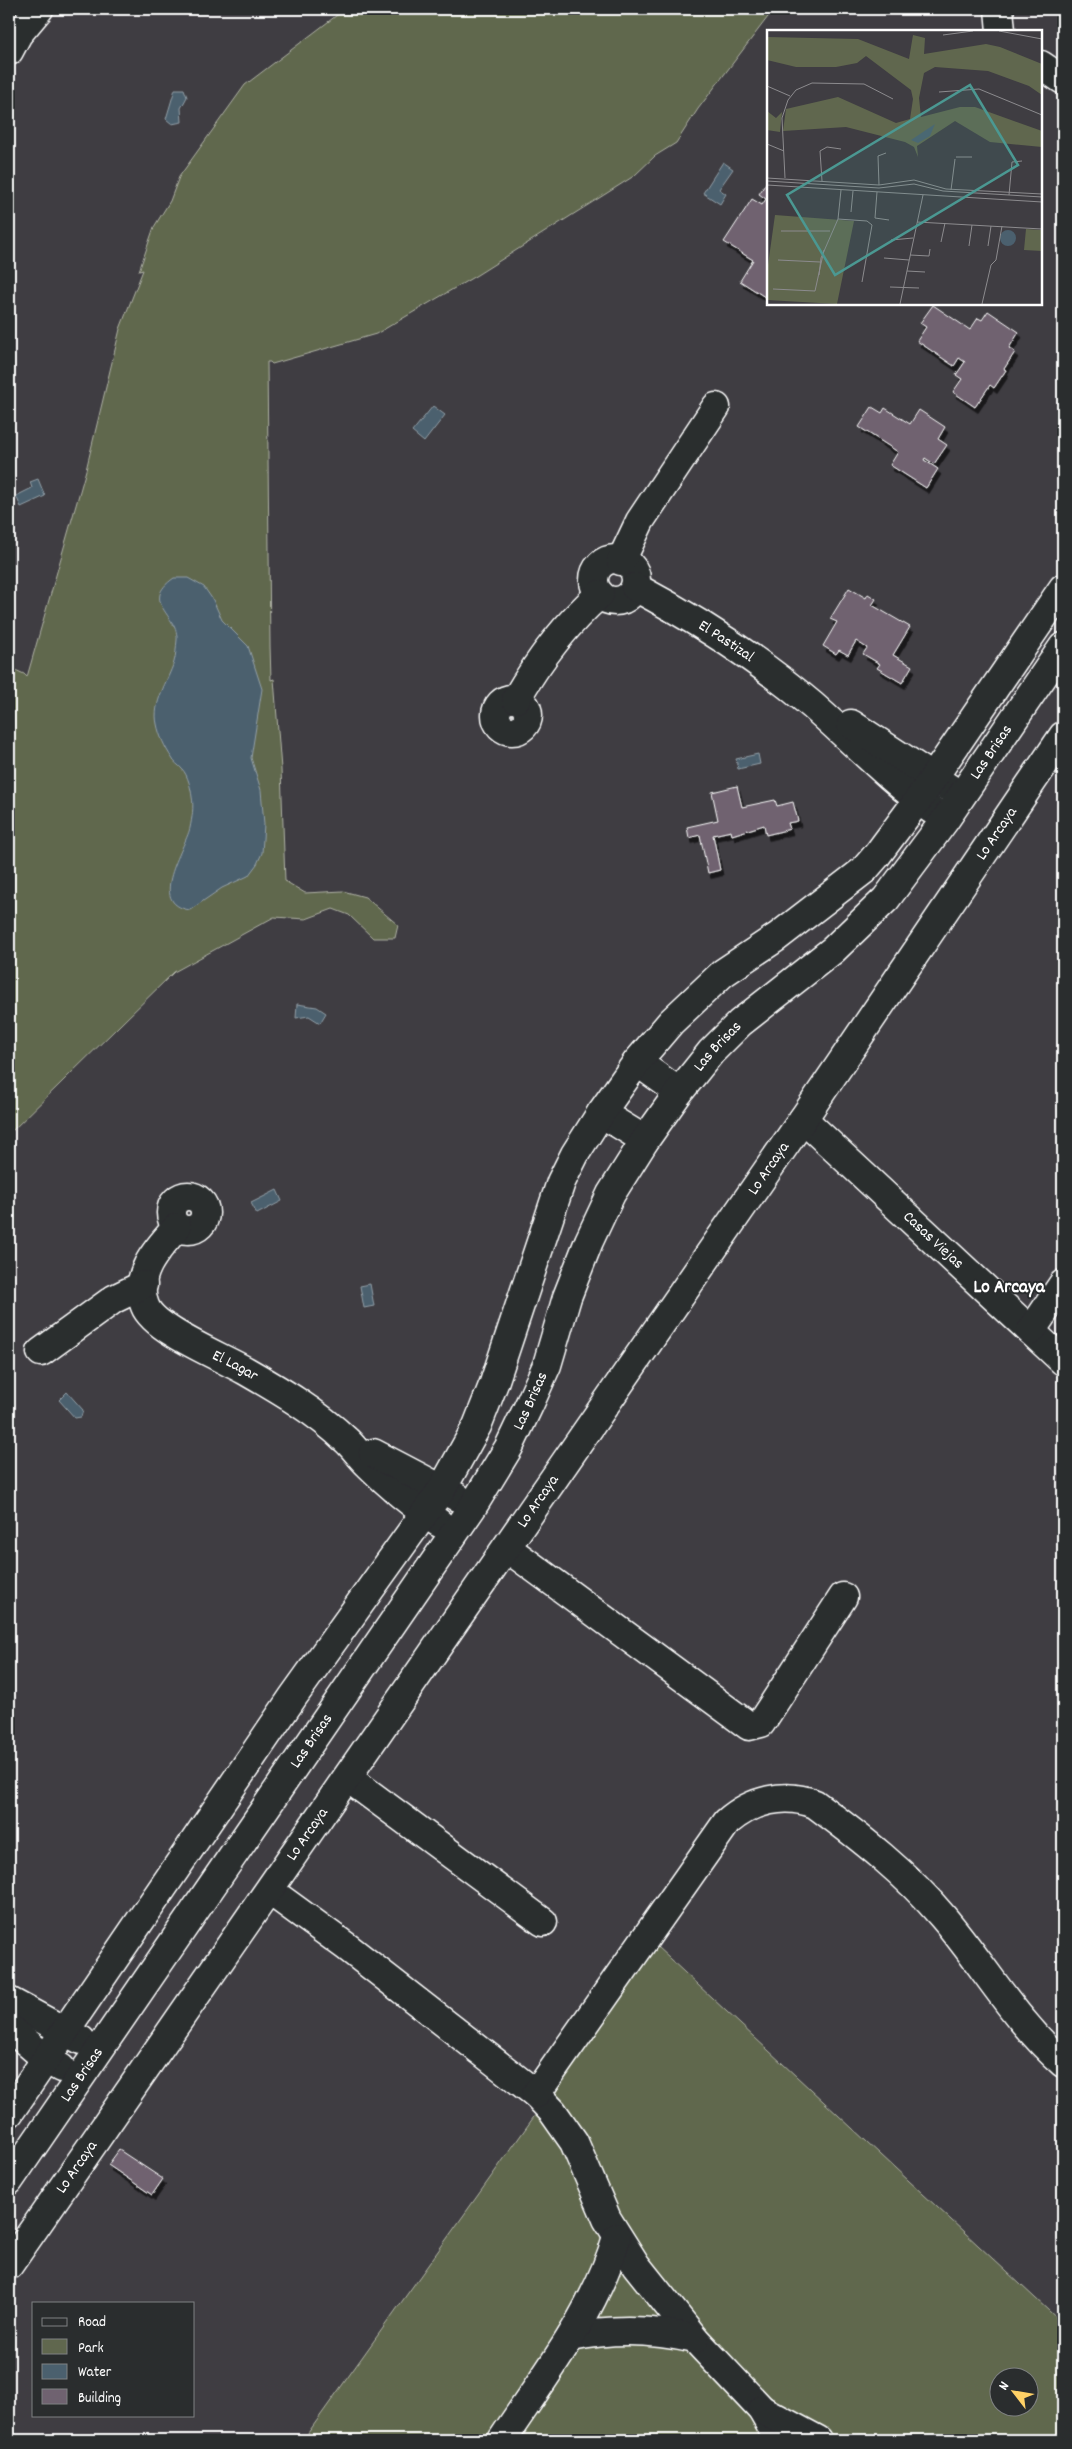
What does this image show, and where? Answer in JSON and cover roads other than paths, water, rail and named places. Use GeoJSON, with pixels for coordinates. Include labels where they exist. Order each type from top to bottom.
{"type":"FeatureCollection","features":[{"type":"Feature","properties":{"kind":"street"},"geometry":{"type":"LineString","coordinates":[[9,51],[18,34],[39,9]]}},
{"type":"Feature","properties":{"kind":"street"},"geometry":{"type":"LineString","coordinates":[[999,9],[1002,30]]}},
{"type":"Feature","properties":{"kind":"street"},"geometry":{"type":"LineString","coordinates":[[1042,66],[1063,80]]}},
{"type":"Feature","properties":{"kind":"street"},"geometry":{"type":"LineString","coordinates":[[621,561],[640,521],[716,407]]}},
{"type":"Feature","properties":{"kind":"street"},"geometry":{"type":"LineString","coordinates":[[608,561],[621,561],[627,564],[635,574],[635,587],[628,597],[610,601],[600,594],[594,582],[598,569],[608,561]]}},
{"type":"Feature","properties":{"kind":"street","name":"El Pastizal"},"geometry":{"type":"LineString","coordinates":[[635,587],[686,614],[742,652],[812,705]]}},
{"type":"Feature","properties":{"kind":"street","name":"Las Brisas"},"geometry":{"type":"LineString","coordinates":[[9,2113],[292,1697],[442,1489],[476,1426],[494,1383],[561,1182],[575,1154],[601,1113],[638,1062],[671,1022],[723,973],[777,937],[864,870],[935,776],[1063,588]]}},
{"type":"Feature","properties":{"kind":"street"},"geometry":{"type":"LineString","coordinates":[[516,699],[529,675],[568,624],[600,594]]}},
{"type":"Feature","properties":{"kind":"street","name":"Las Brisas"},"geometry":{"type":"LineString","coordinates":[[9,2180],[99,2052],[473,1506],[509,1447],[530,1403],[546,1365],[567,1297],[589,1241],[611,1194],[645,1140],[701,1062],[740,1023],[833,950],[886,899],[945,820],[1063,646]]}},
{"type":"Feature","properties":{"kind":"street"},"geometry":{"type":"LineString","coordinates":[[812,705],[851,724],[935,776],[960,796]]}},
{"type":"Feature","properties":{"kind":"street"},"geometry":{"type":"LineString","coordinates":[[812,705],[918,800],[945,820]]}},
{"type":"Feature","properties":{"kind":"street","name":"Lo Arcaya"},"geometry":{"type":"LineString","coordinates":[[9,2265],[270,1891],[803,1119],[1063,736]]}},
{"type":"Feature","properties":{"kind":"street"},"geometry":{"type":"LineString","coordinates":[[638,1062],[679,1092]]}},
{"type":"Feature","properties":{"kind":"street"},"geometry":{"type":"LineString","coordinates":[[601,1113],[645,1140]]}},
{"type":"Feature","properties":{"kind":"street","name":"Casas Viejas"},"geometry":{"type":"LineString","coordinates":[[803,1119],[1063,1361]]}},
{"type":"Feature","properties":{"kind":"street","name":"El Lagar"},"geometry":{"type":"LineString","coordinates":[[177,1227],[150,1260],[143,1285],[142,1297],[145,1307],[151,1316],[162,1327],[220,1356],[260,1379],[310,1412],[345,1439]]}},
{"type":"Feature","properties":{"kind":"street"},"geometry":{"type":"LineString","coordinates":[[1031,1331],[1063,1284]]}},
{"type":"Feature","properties":{"kind":"street"},"geometry":{"type":"LineString","coordinates":[[41,1352],[114,1299],[143,1285]]}},
{"type":"Feature","properties":{"kind":"street"},"geometry":{"type":"LineString","coordinates":[[345,1439],[473,1506]]}},
{"type":"Feature","properties":{"kind":"street"},"geometry":{"type":"LineString","coordinates":[[345,1439],[368,1465],[424,1512],[454,1534]]}},
{"type":"Feature","properties":{"kind":"street"},"geometry":{"type":"LineString","coordinates":[[507,1548],[749,1726],[761,1723],[843,1597]]}},
{"type":"Feature","properties":{"kind":"street"},"geometry":{"type":"LineString","coordinates":[[348,1778],[543,1922]]}},
{"type":"Feature","properties":{"kind":"street"},"geometry":{"type":"LineString","coordinates":[[536,2094],[727,1822],[746,1809],[784,1797],[803,1799],[815,1804],[896,1868],[942,1916],[1038,2040],[1063,2063]]}},
{"type":"Feature","properties":{"kind":"street"},"geometry":{"type":"LineString","coordinates":[[270,1891],[363,1959],[536,2094],[553,2112],[574,2142],[598,2201],[617,2237],[642,2273],[695,2340],[762,2410],[778,2440]]}},
{"type":"Feature","properties":{"kind":"street"},"geometry":{"type":"LineString","coordinates":[[9,2001],[67,2030],[99,2052]]}},
{"type":"Feature","properties":{"kind":"street"},"geometry":{"type":"LineString","coordinates":[[9,2027],[46,2059],[80,2079]]}},
{"type":"Feature","properties":{"kind":"street"},"geometry":{"type":"LineString","coordinates":[[502,2440],[570,2337],[596,2293],[617,2237]]}},
{"type":"Feature","properties":{"kind":"street"},"geometry":{"type":"LineString","coordinates":[[570,2337],[612,2330],[632,2330],[674,2334],[695,2340]]}},
{"type":"Feature","properties":{"kind":"street"},"geometry":{"type":"LineString","coordinates":[[762,2410],[818,2440]]}},
{"type":"Feature","properties":{"kind":"water"},"geometry":{"type":"Polygon","coordinates":[[[175,89],[184,89],[187,97],[181,108],[182,122],[172,124],[166,119],[175,89]]]}},
{"type":"Feature","properties":{"kind":"water"},"geometry":{"type":"Polygon","coordinates":[[[723,162],[733,169],[719,189],[726,194],[720,204],[703,193],[723,162]]]}},
{"type":"Feature","properties":{"kind":"water"},"geometry":{"type":"Polygon","coordinates":[[[433,406],[445,415],[424,442],[412,432],[433,406]]]}},
{"type":"Feature","properties":{"kind":"water"},"geometry":{"type":"Polygon","coordinates":[[[38,479],[45,496],[21,507],[16,496],[32,488],[30,482],[38,479]]]}},
{"type":"Feature","properties":{"kind":"water"},"geometry":{"type":"Polygon","coordinates":[[[174,578],[188,578],[204,587],[213,600],[222,620],[248,646],[262,689],[251,758],[261,790],[264,824],[262,853],[248,876],[222,888],[190,910],[177,906],[171,898],[169,887],[176,862],[190,828],[193,809],[192,794],[186,775],[167,750],[158,728],[156,716],[161,692],[175,660],[177,640],[176,631],[160,602],[160,594],[164,587],[174,578]]]}},
{"type":"Feature","properties":{"kind":"water"},"geometry":{"type":"Polygon","coordinates":[[[758,754],[760,764],[738,769],[736,759],[758,754]]]}},
{"type":"Feature","properties":{"kind":"water"},"geometry":{"type":"Polygon","coordinates":[[[297,1004],[317,1007],[326,1013],[320,1023],[309,1016],[296,1018],[297,1004]]]}},
{"type":"Feature","properties":{"kind":"water"},"geometry":{"type":"Polygon","coordinates":[[[277,1190],[282,1201],[257,1214],[251,1203],[277,1190]]]}},
{"type":"Feature","properties":{"kind":"water"},"geometry":{"type":"Polygon","coordinates":[[[370,1284],[374,1306],[364,1308],[360,1286],[370,1284]]]}},
{"type":"Feature","properties":{"kind":"water"},"geometry":{"type":"Polygon","coordinates":[[[67,1392],[83,1410],[81,1417],[75,1418],[59,1400],[67,1392]]]}},
{"type":"Feature","properties":{"kind":"district","name":"Lo Arcaya"},"geometry":{"type":"Point","coordinates":[1009,1288]}}]}
